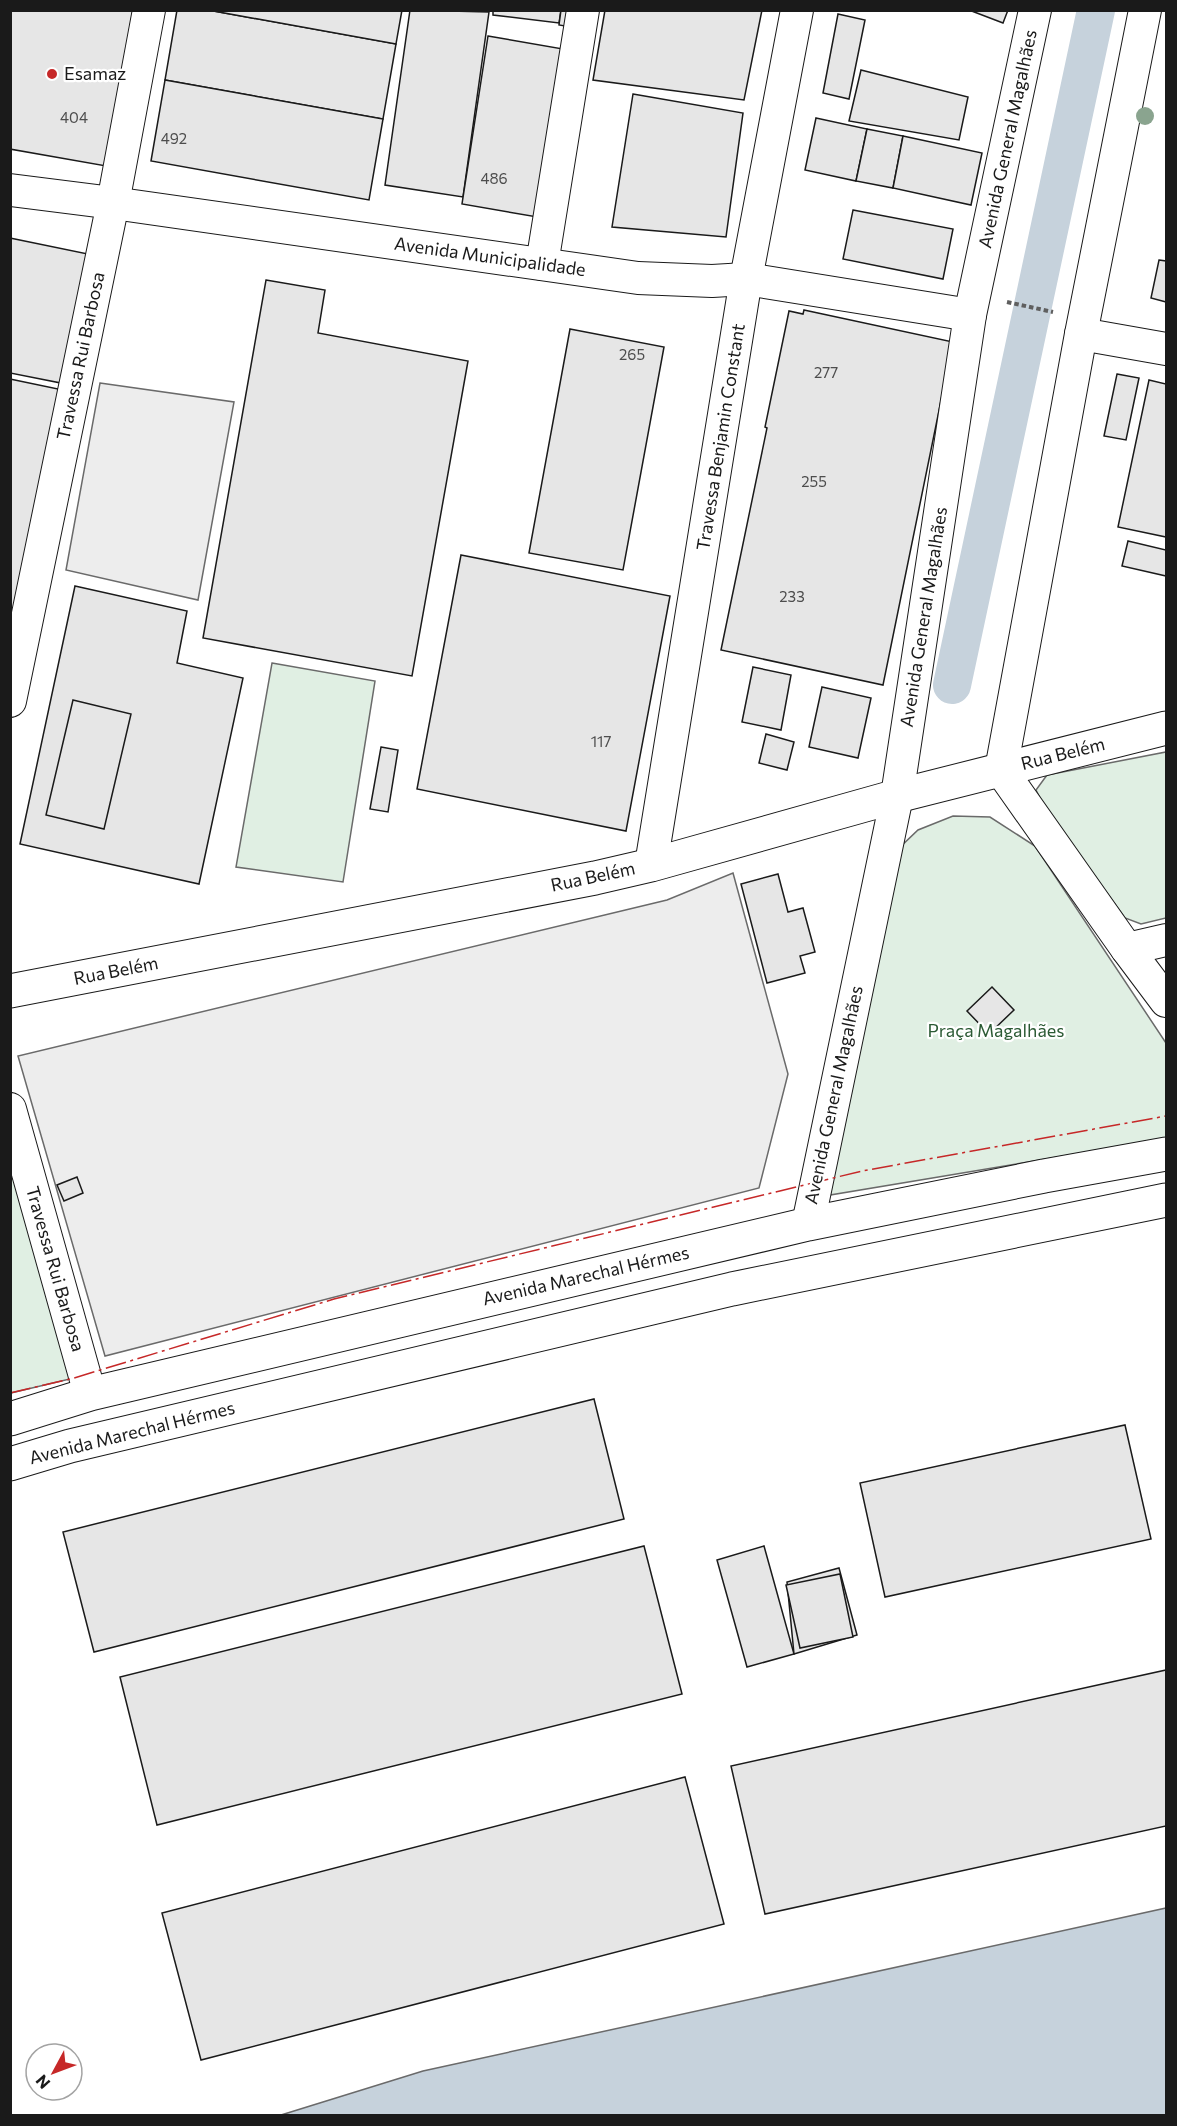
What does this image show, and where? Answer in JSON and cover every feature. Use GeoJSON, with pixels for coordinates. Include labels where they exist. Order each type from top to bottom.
{"type":"FeatureCollection","features":[{"type":"Feature","properties":{"kind":"main road","name":"Rua Belém"},"geometry":{"type":"LineString","coordinates":[[10,991],[651,865],[897,796],[1167,728]]}},
{"type":"Feature","properties":{"kind":"main road","name":"Avenida Marechal Hérmes"},"geometry":{"type":"LineString","coordinates":[[10,1419],[90,1394],[808,1224],[1044,1176],[1167,1154]]}},
{"type":"Feature","properties":{"kind":"main road","name":"Avenida Marechal Hérmes"},"geometry":{"type":"LineString","coordinates":[[10,1464],[70,1446],[732,1289],[1167,1200]]}},
{"type":"Feature","properties":{"kind":"street","name":"Travessa Rui Barbosa"},"geometry":{"type":"LineString","coordinates":[[10,702],[113,203],[149,10]]}},
{"type":"Feature","properties":{"kind":"street"},"geometry":{"type":"LineString","coordinates":[[542,264],[583,10]]}},
{"type":"Feature","properties":{"kind":"street","name":"Travessa Benjamin Constant"},"geometry":{"type":"LineString","coordinates":[[651,865],[746,279],[797,10]]}},
{"type":"Feature","properties":{"kind":"street","name":"Avenida General Magalhães"},"geometry":{"type":"LineString","coordinates":[[808,1224],[897,796],[970,315],[1035,10]]}},
{"type":"Feature","properties":{"kind":"street"},"geometry":{"type":"LineString","coordinates":[[1145,10],[1069,323],[1001,770],[1127,949],[1167,1001]]}},
{"type":"Feature","properties":{"kind":"street","name":"Avenida Municipalidade"},"geometry":{"type":"LineString","coordinates":[[10,190],[638,278],[712,281],[746,279],[970,315]]}},
{"type":"Feature","properties":{"kind":"street"},"geometry":{"type":"LineString","coordinates":[[1069,323],[1167,349]]}},
{"type":"Feature","properties":{"kind":"street"},"geometry":{"type":"LineString","coordinates":[[1127,949],[1167,940]]}},
{"type":"Feature","properties":{"kind":"street","name":"Travessa Rui Barbosa"},"geometry":{"type":"LineString","coordinates":[[10,1109],[90,1394]]}},
{"type":"Feature","properties":{"kind":"path"},"geometry":{"type":"LineString","coordinates":[[1000,300],[1069,323]]}},
{"type":"Feature","properties":{"kind":"green space"},"geometry":{"type":"Polygon","coordinates":[[[272,663],[375,681],[343,882],[236,867],[272,663]]]}},
{"type":"Feature","properties":{"kind":"green space"},"geometry":{"type":"Polygon","coordinates":[[[1166,752],[1166,918],[1141,924],[1125,918],[1045,808],[1036,790],[1047,775],[1166,752]]]}},
{"type":"Feature","properties":{"kind":"green space","name":"Praça Magalhães"},"geometry":{"type":"Polygon","coordinates":[[[953,816],[990,817],[1035,846],[1166,1043],[1166,1139],[824,1196],[895,852],[918,830],[953,816]]]}},
{"type":"Feature","properties":{"kind":"green space"},"geometry":{"type":"Polygon","coordinates":[[[10,1149],[74,1378],[11,1393],[10,1393],[10,1149]]]}},
{"type":"Feature","properties":{"kind":"shaded area"},"geometry":{"type":"Polygon","coordinates":[[[100,383],[234,402],[198,600],[66,570],[100,383]]]}},
{"type":"Feature","properties":{"kind":"shaded area"},"geometry":{"type":"Polygon","coordinates":[[[733,873],[788,1074],[759,1188],[105,1356],[18,1056],[667,900],[733,873]]]}},
{"type":"Feature","properties":{"kind":"shaded area"},"geometry":{"type":"Polygon","coordinates":[[[1166,1908],[1166,2115],[281,2115],[423,2071],[1166,1908]]]}},
{"type":"Feature","properties":{"kind":"building","name":"Esamaz"},"geometry":{"type":"Polygon","coordinates":[[[10,10],[133,10],[106,166],[10,149],[10,10]]]}},
{"type":"Feature","properties":{"kind":"building"},"geometry":{"type":"Polygon","coordinates":[[[177,10],[208,10],[396,44],[383,119],[165,80],[177,10]]]}},
{"type":"Feature","properties":{"kind":"building"},"geometry":{"type":"Polygon","coordinates":[[[208,10],[402,10],[396,44],[208,10]]]}},
{"type":"Feature","properties":{"kind":"building"},"geometry":{"type":"Polygon","coordinates":[[[410,10],[489,12],[463,197],[385,185],[410,10]]]}},
{"type":"Feature","properties":{"kind":"building"},"geometry":{"type":"Polygon","coordinates":[[[493,10],[561,10],[559,23],[493,15],[493,10]]]}},
{"type":"Feature","properties":{"kind":"building"},"geometry":{"type":"Polygon","coordinates":[[[561,10],[579,10],[576,28],[559,25],[561,10]]]}},
{"type":"Feature","properties":{"kind":"building"},"geometry":{"type":"Polygon","coordinates":[[[605,10],[762,10],[744,100],[593,80],[605,10]]]}},
{"type":"Feature","properties":{"kind":"building"},"geometry":{"type":"Polygon","coordinates":[[[969,10],[1008,10],[1003,23],[969,10]]]}},
{"type":"Feature","properties":{"kind":"building"},"geometry":{"type":"Polygon","coordinates":[[[838,14],[865,20],[849,99],[823,93],[838,14]]]}},
{"type":"Feature","properties":{"kind":"building"},"geometry":{"type":"Polygon","coordinates":[[[488,36],[569,50],[543,218],[462,204],[488,36]]]}},
{"type":"Feature","properties":{"kind":"building"},"geometry":{"type":"Polygon","coordinates":[[[861,70],[968,97],[959,140],[849,121],[861,70]]]}},
{"type":"Feature","properties":{"kind":"building"},"geometry":{"type":"Polygon","coordinates":[[[165,80],[383,119],[369,200],[151,161],[165,80]]]}},
{"type":"Feature","properties":{"kind":"building"},"geometry":{"type":"Polygon","coordinates":[[[633,94],[743,113],[726,237],[612,227],[633,94]]]}},
{"type":"Feature","properties":{"kind":"building"},"geometry":{"type":"Polygon","coordinates":[[[816,118],[867,129],[856,181],[805,170],[816,118]]]}},
{"type":"Feature","properties":{"kind":"building"},"geometry":{"type":"Polygon","coordinates":[[[867,129],[903,136],[893,188],[856,181],[867,129]]]}},
{"type":"Feature","properties":{"kind":"building"},"geometry":{"type":"Polygon","coordinates":[[[903,136],[982,153],[971,205],[893,188],[903,136]]]}},
{"type":"Feature","properties":{"kind":"building"},"geometry":{"type":"Polygon","coordinates":[[[853,210],[953,229],[943,279],[843,259],[853,210]]]}},
{"type":"Feature","properties":{"kind":"building"},"geometry":{"type":"Polygon","coordinates":[[[10,238],[88,254],[61,383],[10,373],[10,238]]]}},
{"type":"Feature","properties":{"kind":"building"},"geometry":{"type":"Polygon","coordinates":[[[1159,260],[1166,261],[1166,302],[1151,298],[1159,260]]]}},
{"type":"Feature","properties":{"kind":"building"},"geometry":{"type":"Polygon","coordinates":[[[266,280],[325,290],[318,333],[468,361],[412,676],[203,638],[266,280]]]}},
{"type":"Feature","properties":{"kind":"building"},"geometry":{"type":"Polygon","coordinates":[[[804,310],[953,342],[883,685],[721,650],[789,311],[803,314],[804,310]]]}},
{"type":"Feature","properties":{"kind":"building"},"geometry":{"type":"Polygon","coordinates":[[[570,329],[664,347],[623,570],[529,553],[570,329]]]}},
{"type":"Feature","properties":{"kind":"building"},"geometry":{"type":"Polygon","coordinates":[[[1117,374],[1139,378],[1126,440],[1104,436],[1117,374]]]}},
{"type":"Feature","properties":{"kind":"building"},"geometry":{"type":"Polygon","coordinates":[[[10,379],[63,390],[10,640],[10,379]]]}},
{"type":"Feature","properties":{"kind":"building"},"geometry":{"type":"Polygon","coordinates":[[[1149,380],[1166,384],[1166,537],[1118,527],[1149,380]]]}},
{"type":"Feature","properties":{"kind":"building"},"geometry":{"type":"Polygon","coordinates":[[[1128,541],[1166,550],[1166,576],[1122,566],[1128,541]]]}},
{"type":"Feature","properties":{"kind":"building"},"geometry":{"type":"Polygon","coordinates":[[[461,555],[670,596],[626,831],[417,789],[461,555]]]}},
{"type":"Feature","properties":{"kind":"building"},"geometry":{"type":"Polygon","coordinates":[[[75,586],[187,611],[177,663],[243,678],[199,884],[20,844],[75,586]]]}},
{"type":"Feature","properties":{"kind":"building"},"geometry":{"type":"Polygon","coordinates":[[[753,667],[791,675],[781,730],[742,722],[753,667]]]}},
{"type":"Feature","properties":{"kind":"building"},"geometry":{"type":"Polygon","coordinates":[[[822,687],[871,698],[858,758],[809,747],[822,687]]]}},
{"type":"Feature","properties":{"kind":"building"},"geometry":{"type":"Polygon","coordinates":[[[73,700],[131,714],[104,829],[46,815],[73,700]]]}},
{"type":"Feature","properties":{"kind":"building"},"geometry":{"type":"Polygon","coordinates":[[[766,734],[794,742],[787,770],[759,763],[766,734]]]}},
{"type":"Feature","properties":{"kind":"building"},"geometry":{"type":"Polygon","coordinates":[[[381,747],[398,750],[388,812],[370,809],[381,747]]]}},
{"type":"Feature","properties":{"kind":"building"},"geometry":{"type":"Polygon","coordinates":[[[778,874],[788,912],[803,908],[815,952],[800,956],[805,973],[767,983],[741,884],[778,874]]]}},
{"type":"Feature","properties":{"kind":"building"},"geometry":{"type":"Polygon","coordinates":[[[992,987],[1014,1010],[989,1034],[967,1011],[992,987]]]}},
{"type":"Feature","properties":{"kind":"building"},"geometry":{"type":"Polygon","coordinates":[[[77,1177],[83,1193],[64,1201],[57,1185],[77,1177]]]}},
{"type":"Feature","properties":{"kind":"building"},"geometry":{"type":"Polygon","coordinates":[[[594,1399],[624,1519],[94,1652],[63,1532],[594,1399]]]}},
{"type":"Feature","properties":{"kind":"building"},"geometry":{"type":"Polygon","coordinates":[[[1125,1425],[1151,1539],[885,1597],[860,1483],[1125,1425]]]}},
{"type":"Feature","properties":{"kind":"building"},"geometry":{"type":"Polygon","coordinates":[[[644,1546],[682,1694],[157,1825],[120,1677],[644,1546]]]}},
{"type":"Feature","properties":{"kind":"building"},"geometry":{"type":"Polygon","coordinates":[[[764,1546],[794,1654],[747,1667],[717,1560],[764,1546]]]}},
{"type":"Feature","properties":{"kind":"building"},"geometry":{"type":"Polygon","coordinates":[[[839,1568],[857,1635],[794,1654],[787,1582],[839,1568]]]}},
{"type":"Feature","properties":{"kind":"building"},"geometry":{"type":"Polygon","coordinates":[[[840,1574],[853,1637],[800,1648],[786,1585],[840,1574]]]}},
{"type":"Feature","properties":{"kind":"building"},"geometry":{"type":"Polygon","coordinates":[[[1166,1670],[1166,1826],[765,1914],[731,1766],[1166,1670]]]}},
{"type":"Feature","properties":{"kind":"building"},"geometry":{"type":"Polygon","coordinates":[[[685,1777],[724,1924],[201,2060],[162,1913],[685,1777]]]}},
{"type":"Feature","properties":{"kind":"waterway"},"geometry":{"type":"LineString","coordinates":[[952,685],[1096,10]]}},
{"type":"Feature","properties":{"kind":"power"},"geometry":{"type":"LineString","coordinates":[[10,1393],[74,1378],[334,1299],[862,1171],[1166,1116]]}},
{"type":"Feature","properties":{"kind":"place","name":"Esamaz"},"geometry":{"type":"Point","coordinates":[52,74]}}]}
